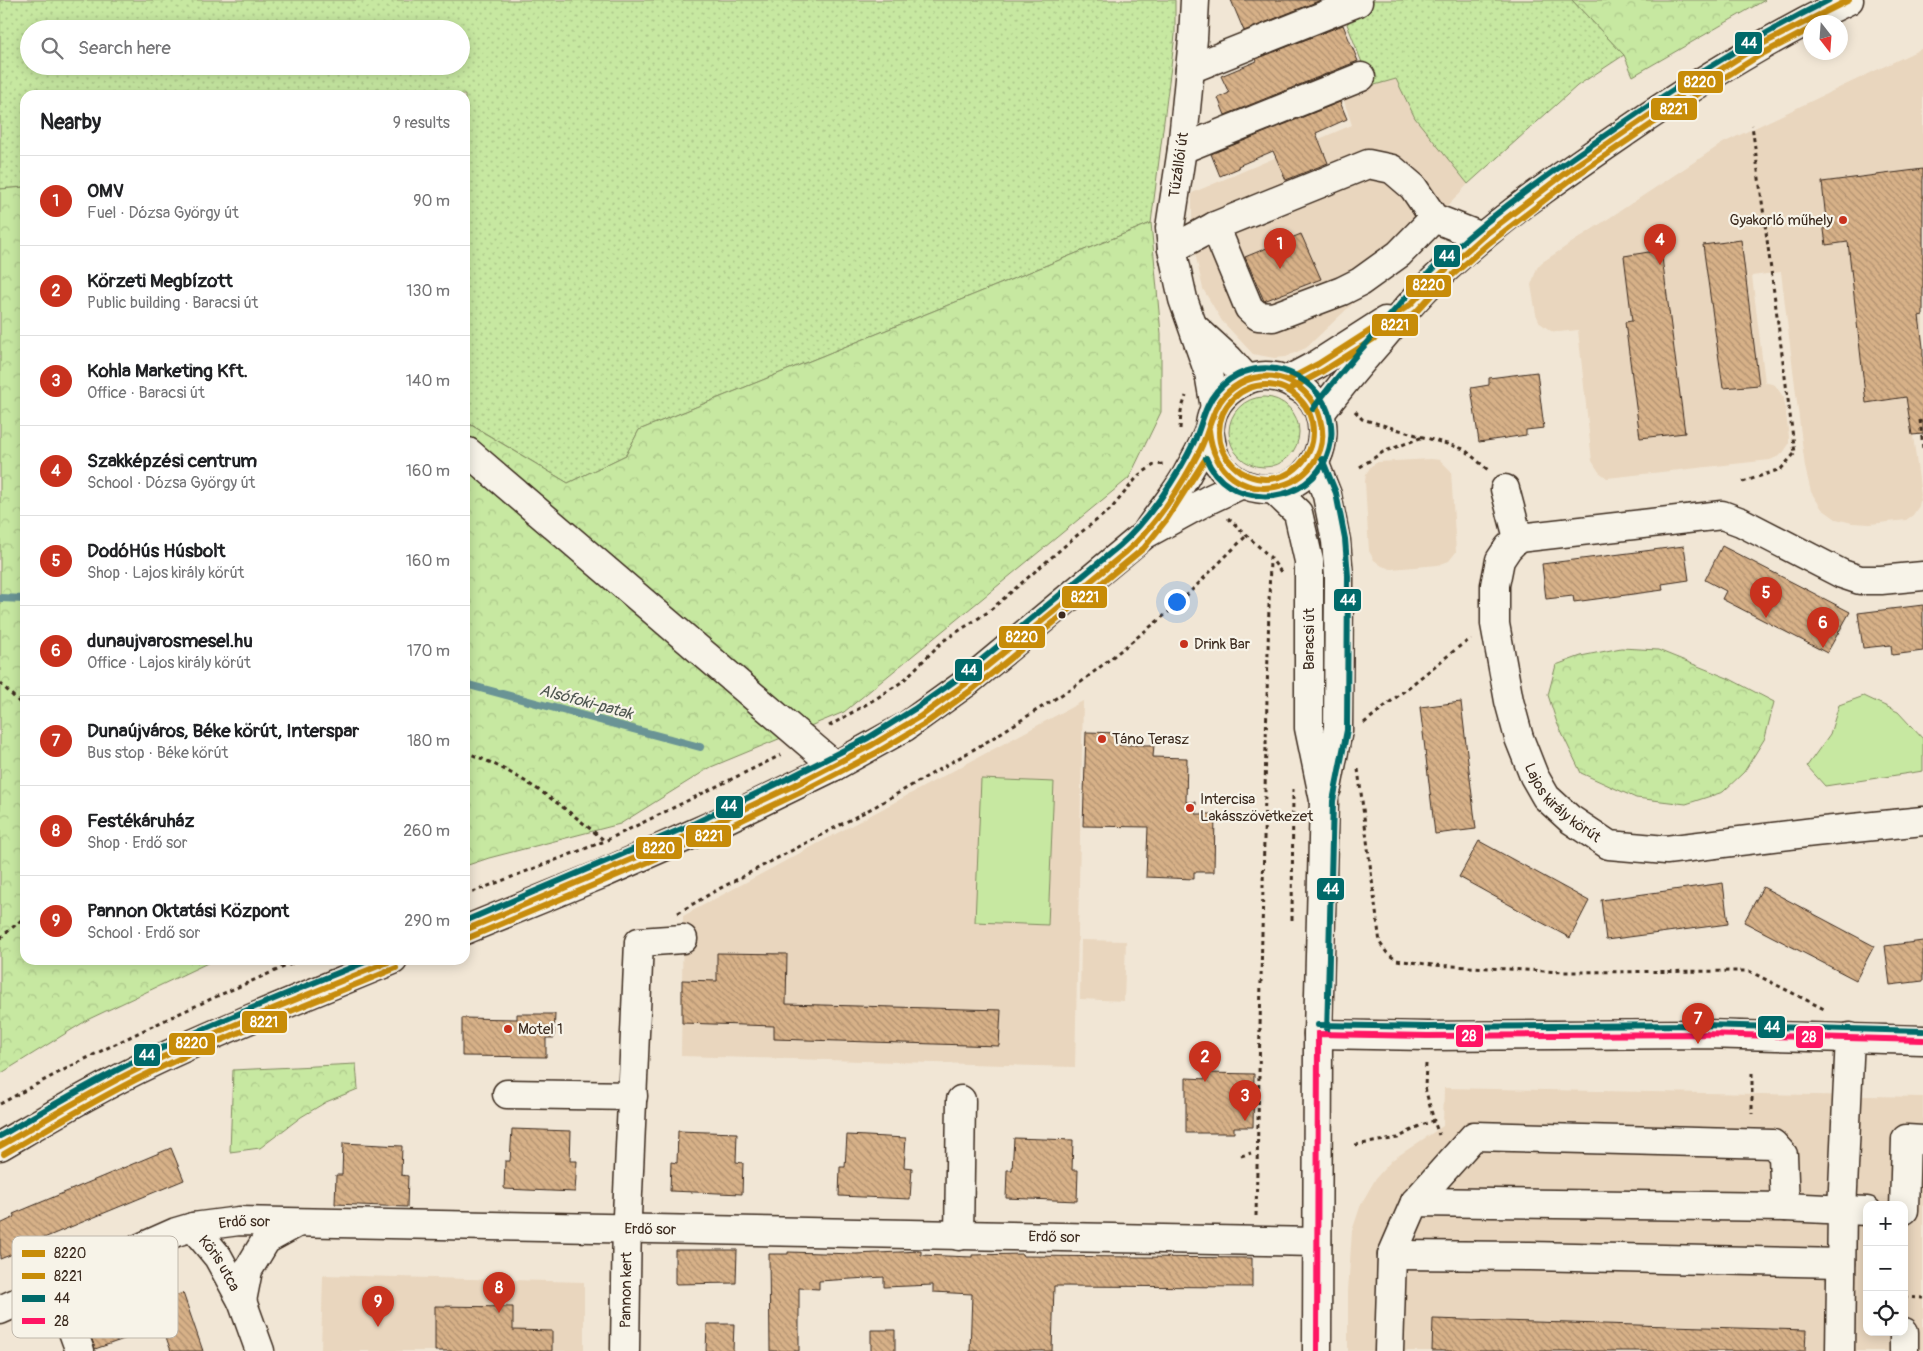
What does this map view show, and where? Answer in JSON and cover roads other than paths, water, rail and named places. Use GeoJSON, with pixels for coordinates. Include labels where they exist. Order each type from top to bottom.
{"type":"FeatureCollection","features":[{"type":"Feature","properties":{"kind":"street","name":"Tűzállói út"},"geometry":{"type":"LineString","coordinates":[[1195,0],[1182,149],[1170,228],[1172,249],[1183,299],[1209,373],[1212,419]]}},
{"type":"Feature","properties":{"kind":"street"},"geometry":{"type":"LineString","coordinates":[[1320,414],[1338,389],[1410,306],[1433,281],[1482,237],[1572,168],[1660,108],[1756,47],[1848,0]]}},
{"type":"Feature","properties":{"kind":"street"},"geometry":{"type":"LineString","coordinates":[[1190,69],[1358,2]]}},
{"type":"Feature","properties":{"kind":"street"},"geometry":{"type":"LineString","coordinates":[[1182,149],[1361,77]]}},
{"type":"Feature","properties":{"kind":"street"},"geometry":{"type":"LineString","coordinates":[[1172,249],[1215,226],[1368,164],[1392,169],[1413,187],[1434,218],[1482,237]]}},
{"type":"Feature","properties":{"kind":"street"},"geometry":{"type":"LineString","coordinates":[[1215,226],[1249,308],[1258,316],[1273,317],[1342,291],[1360,282],[1400,254],[1434,218]]}},
{"type":"Feature","properties":{"kind":"street"},"geometry":{"type":"LineString","coordinates":[[1288,380],[1318,364],[1410,306]]}},
{"type":"Feature","properties":{"kind":"street","name":"Tűzállói út"},"geometry":{"type":"LineString","coordinates":[[1194,327],[1229,359],[1247,379]]}},
{"type":"Feature","properties":{"kind":"street"},"geometry":{"type":"LineString","coordinates":[[1144,536],[1186,476],[1212,419],[1228,390],[1247,379],[1275,376],[1288,380],[1308,394],[1320,414],[1323,439],[1314,462],[1304,475],[1289,484],[1273,489],[1257,488],[1242,484],[1228,475],[1218,462],[1211,447],[1212,419]]}},
{"type":"Feature","properties":{"kind":"street"},"geometry":{"type":"LineString","coordinates":[[470,454],[835,766]]}},
{"type":"Feature","properties":{"kind":"street","name":"Baracsi út"},"geometry":{"type":"LineString","coordinates":[[1314,462],[1327,495],[1336,542],[1339,576],[1338,730],[1324,800],[1318,1034],[1317,1351]]}},
{"type":"Feature","properties":{"kind":"street"},"geometry":{"type":"LineString","coordinates":[[470,928],[602,874],[720,822],[835,766],[905,727],[966,684],[1144,536],[1208,500],[1242,484]]}},
{"type":"Feature","properties":{"kind":"street","name":"Baracsi út"},"geometry":{"type":"LineString","coordinates":[[1273,489],[1298,513],[1309,561],[1309,728],[1324,800]]}},
{"type":"Feature","properties":{"kind":"street"},"geometry":{"type":"LineString","coordinates":[[1505,489],[1518,538],[1722,515],[1741,522],[1842,574],[1860,580],[1923,576]]}},
{"type":"Feature","properties":{"kind":"street","name":"Lajos király körút"},"geometry":{"type":"LineString","coordinates":[[1518,538],[1500,560],[1495,584],[1495,624],[1509,700],[1519,738],[1534,776],[1546,797],[1570,819],[1609,844],[1666,850],[1923,821]]}},
{"type":"Feature","properties":{"kind":"street","name":"Pannon kert"},"geometry":{"type":"LineString","coordinates":[[625,1351],[627,1229],[640,942],[677,928]]}},
{"type":"Feature","properties":{"kind":"street"},"geometry":{"type":"LineString","coordinates":[[0,1146],[92,1093],[152,1062],[220,1031],[381,965]]}},
{"type":"Feature","properties":{"kind":"street"},"geometry":{"type":"LineString","coordinates":[[1318,1034],[1436,1036],[1703,1034],[1923,1040]]}},
{"type":"Feature","properties":{"kind":"street"},"geometry":{"type":"LineString","coordinates":[[1840,1351],[1841,1262],[1855,1211],[1850,1037]]}},
{"type":"Feature","properties":{"kind":"street"},"geometry":{"type":"LineString","coordinates":[[507,1094],[633,1096]]}},
{"type":"Feature","properties":{"kind":"street"},"geometry":{"type":"LineString","coordinates":[[959,1236],[961,1100]]}},
{"type":"Feature","properties":{"kind":"street"},"geometry":{"type":"LineString","coordinates":[[1389,1351],[1392,1255],[1415,1202],[1474,1136],[1773,1144],[1784,1156],[1785,1207]]}},
{"type":"Feature","properties":{"kind":"street"},"geometry":{"type":"LineString","coordinates":[[1904,1201],[1906,1139],[1923,1140]]}},
{"type":"Feature","properties":{"kind":"street"},"geometry":{"type":"LineString","coordinates":[[1415,1202],[1785,1207],[1855,1211]]}},
{"type":"Feature","properties":{"kind":"street","name":"Erdő sor"},"geometry":{"type":"LineString","coordinates":[[167,1236],[193,1227],[240,1222],[1316,1242]]}},
{"type":"Feature","properties":{"kind":"street","name":"Kőris utca"},"geometry":{"type":"LineString","coordinates":[[242,1301],[248,1270],[266,1240],[297,1223]]}},
{"type":"Feature","properties":{"kind":"street","name":"Kőris utca"},"geometry":{"type":"LineString","coordinates":[[193,1227],[218,1257],[242,1301],[260,1351]]}},
{"type":"Feature","properties":{"kind":"street"},"geometry":{"type":"LineString","coordinates":[[1392,1255],[1841,1262]]}},
{"type":"Feature","properties":{"kind":"street","name":"Erdő sor"},"geometry":{"type":"LineString","coordinates":[[0,1310],[12,1305]]}},
{"type":"Feature","properties":{"kind":"street"},"geometry":{"type":"LineString","coordinates":[[1904,1336],[1904,1351]]}},
{"type":"Feature","properties":{"kind":"street"},"geometry":{"type":"LineString","coordinates":[[75,1338],[80,1351]]}},
{"type":"Feature","properties":{"kind":"waterway","name":"Alsófoki-patak"},"geometry":{"type":"LineString","coordinates":[[0,598],[20,599]]}},
{"type":"Feature","properties":{"kind":"waterway","name":"Alsófoki-patak"},"geometry":{"type":"LineString","coordinates":[[470,685],[700,747]]}},
{"type":"Feature","properties":{"kind":"place","name":"Gyakorló műhely"},"geometry":{"type":"Point","coordinates":[1843,220]}},
{"type":"Feature","properties":{"kind":"place","name":"Szakképzési centrum"},"geometry":{"type":"Point","coordinates":[1660,265]}},
{"type":"Feature","properties":{"kind":"place","name":"OMV"},"geometry":{"type":"Point","coordinates":[1280,269]}},
{"type":"Feature","properties":{"kind":"place","name":"DodóHús Húsbolt"},"geometry":{"type":"Point","coordinates":[1766,618]}},
{"type":"Feature","properties":{"kind":"place","name":"Drink Bar"},"geometry":{"type":"Point","coordinates":[1184,644]}},
{"type":"Feature","properties":{"kind":"place","name":"dunaujvarosmesel.hu"},"geometry":{"type":"Point","coordinates":[1823,648]}},
{"type":"Feature","properties":{"kind":"place","name":"Táno Terasz"},"geometry":{"type":"Point","coordinates":[1102,739]}},
{"type":"Feature","properties":{"kind":"place","name":"Intercisa Lakásszövetkezet"},"geometry":{"type":"Point","coordinates":[1190,808]}},
{"type":"Feature","properties":{"kind":"place","name":"Motel 1"},"geometry":{"type":"Point","coordinates":[508,1029]}},
{"type":"Feature","properties":{"kind":"place","name":"Dunaújváros, Béke körút, Interspar"},"geometry":{"type":"Point","coordinates":[1698,1044]}},
{"type":"Feature","properties":{"kind":"place","name":"Körzeti Megbízott"},"geometry":{"type":"Point","coordinates":[1205,1082]}},
{"type":"Feature","properties":{"kind":"place","name":"Kohla Marketing Kft."},"geometry":{"type":"Point","coordinates":[1245,1121]}},
{"type":"Feature","properties":{"kind":"place","name":"Festékáruház"},"geometry":{"type":"Point","coordinates":[499,1313]}},
{"type":"Feature","properties":{"kind":"place","name":"Pannon Oktatási Központ"},"geometry":{"type":"Point","coordinates":[378,1327]}}]}
